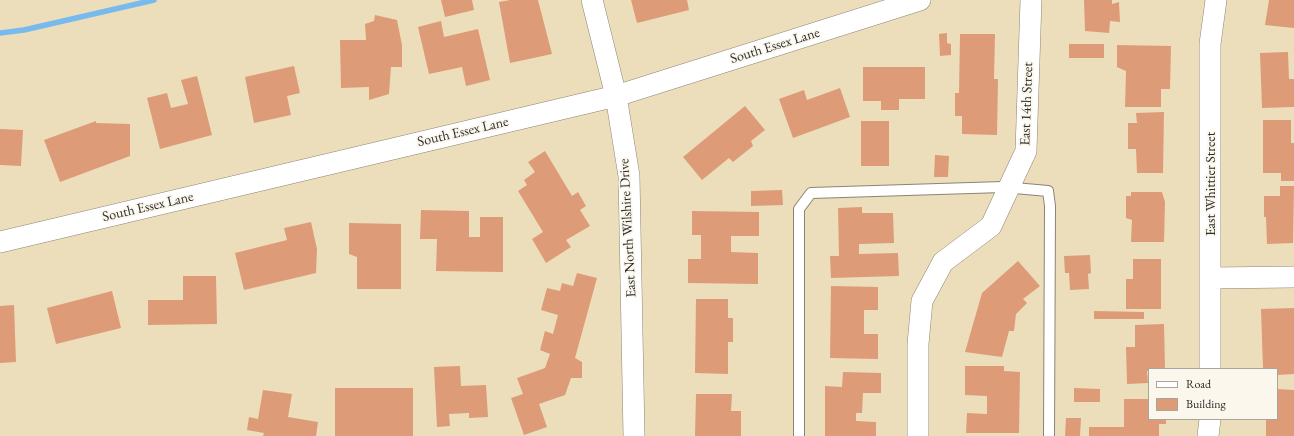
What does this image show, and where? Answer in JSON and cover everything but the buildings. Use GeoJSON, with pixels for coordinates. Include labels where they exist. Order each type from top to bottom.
{"type":"FeatureCollection","features":[{"type":"Feature","properties":{"kind":"street","name":"East North Wilshire Drive"},"geometry":{"type":"LineString","coordinates":[[592,0],[616,96],[629,176],[634,436]]}},
{"type":"Feature","properties":{"kind":"street","name":"South Essex Lane"},"geometry":{"type":"LineString","coordinates":[[0,242],[616,96],[920,0]]}},
{"type":"Feature","properties":{"kind":"street","name":"East 14th Street"},"geometry":{"type":"LineString","coordinates":[[918,436],[918,344],[922,301],[943,262],[991,226],[1026,151],[1031,0]]}},
{"type":"Feature","properties":{"kind":"street","name":"East Whittier Street"},"geometry":{"type":"LineString","coordinates":[[1210,368],[1210,44],[1216,0]]}},
{"type":"Feature","properties":{"kind":"street"},"geometry":{"type":"LineString","coordinates":[[1211,278],[1294,277]]}},
{"type":"Feature","properties":{"kind":"street"},"geometry":{"type":"LineString","coordinates":[[1208,436],[1210,420]]}},
{"type":"Feature","properties":{"kind":"lane"},"geometry":{"type":"LineString","coordinates":[[799,436],[799,209],[811,193],[1009,188],[1048,191],[1050,206],[1049,436]]}},
{"type":"Feature","properties":{"kind":"waterway"},"geometry":{"type":"LineString","coordinates":[[0,33],[24,30],[154,0]]}}]}
